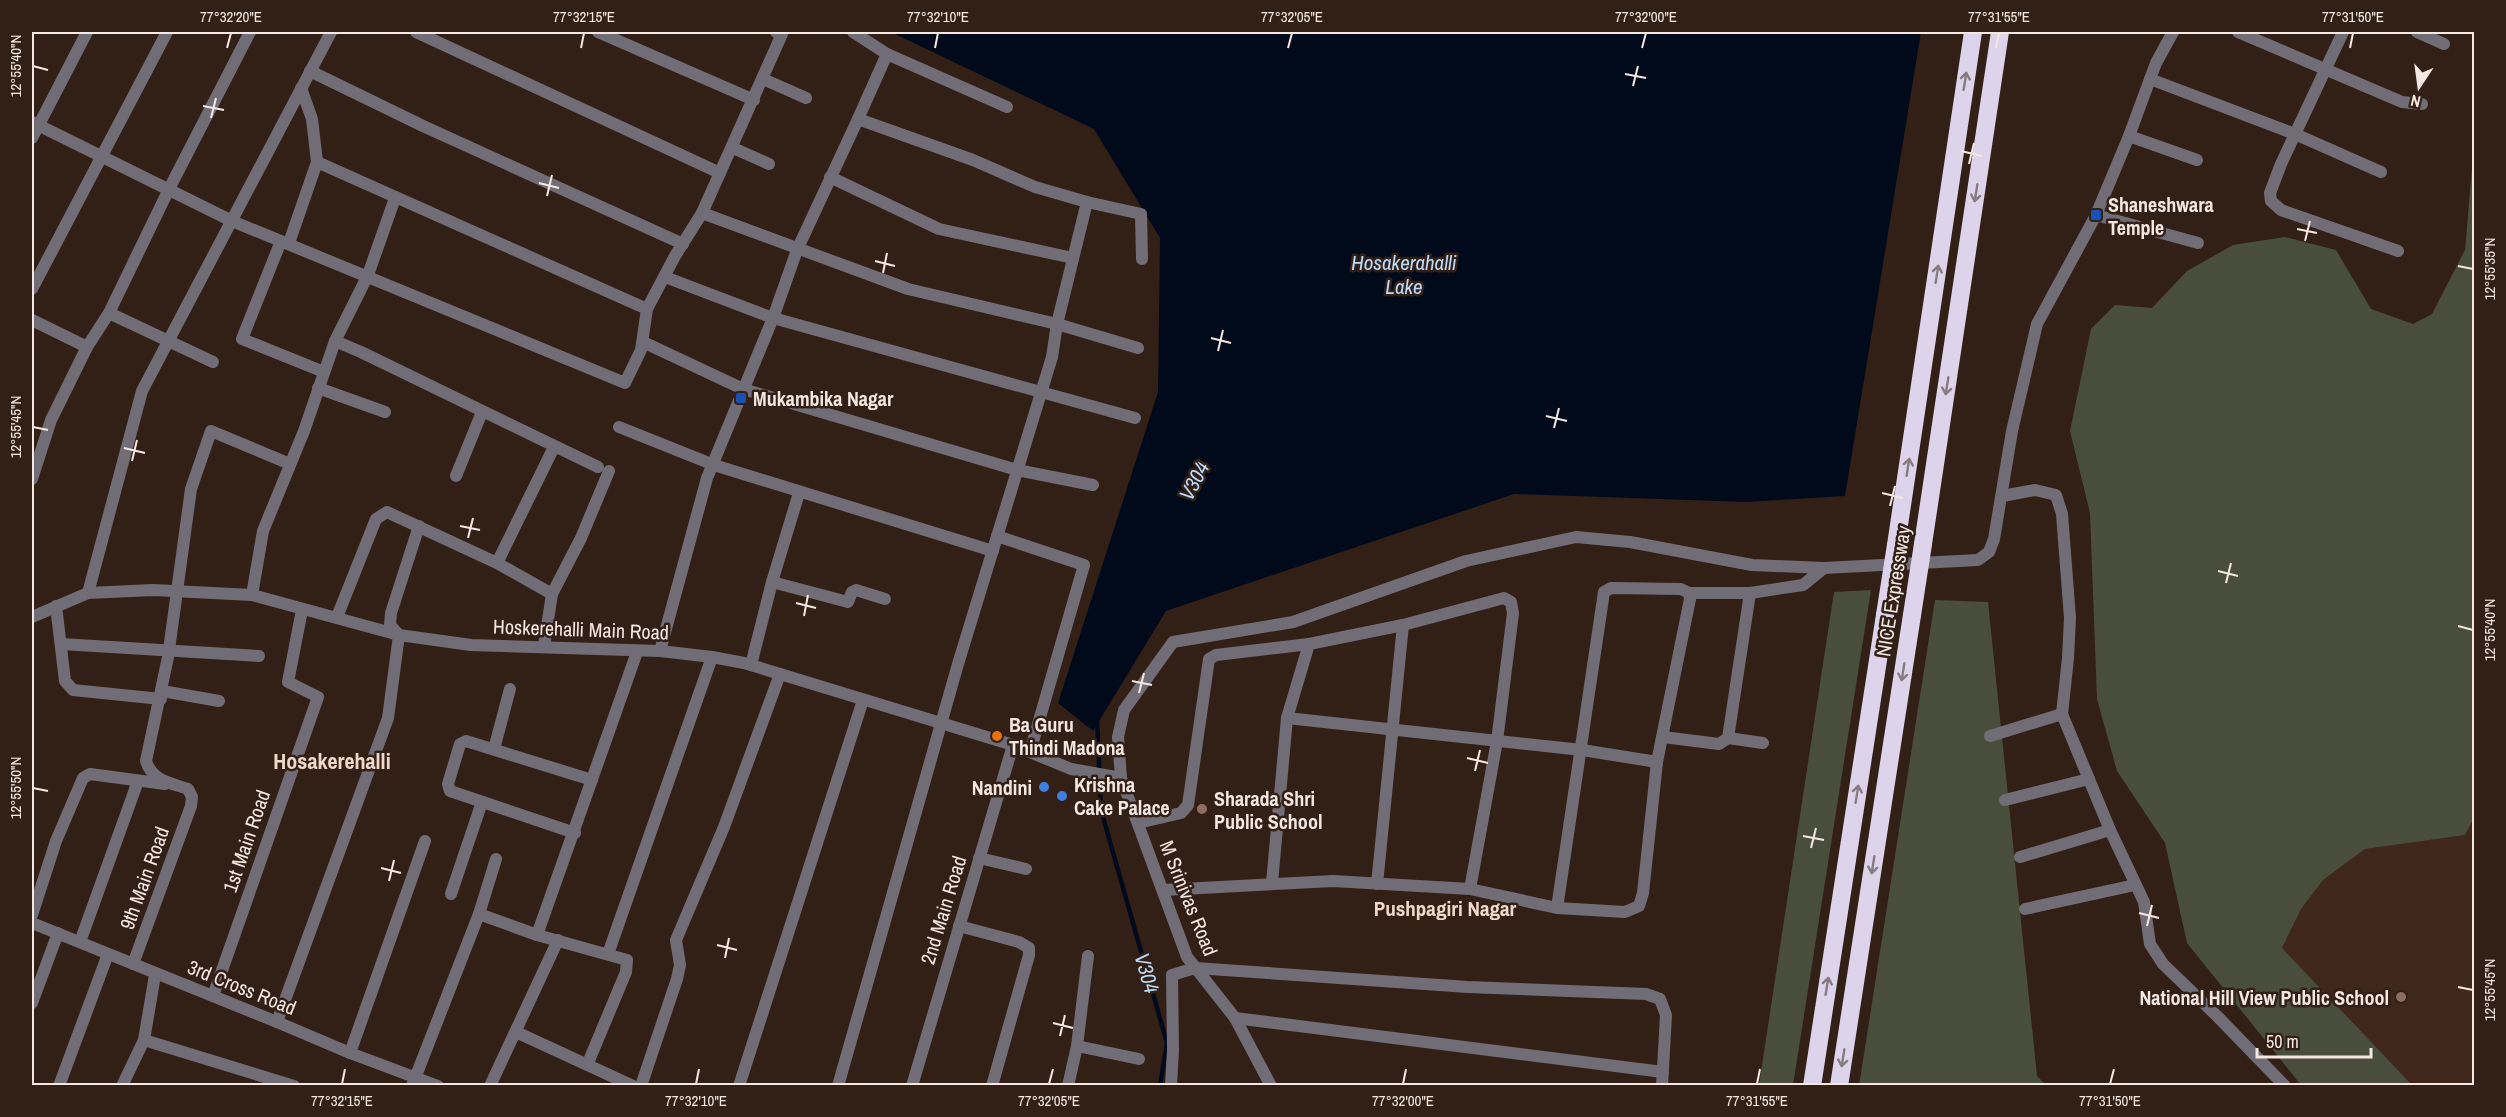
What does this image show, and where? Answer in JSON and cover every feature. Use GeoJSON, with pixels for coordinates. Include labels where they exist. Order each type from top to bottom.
{"type":"FeatureCollection","features":[{"type":"Feature","properties":{"kind":"highway","name":"NICE Expressway"},"geometry":{"type":"LineString","coordinates":[[1812,1086],[1973,32]]}},
{"type":"Feature","properties":{"kind":"highway","name":"NICE Expressway"},"geometry":{"type":"LineString","coordinates":[[1839,1086],[2000,32]]}},
{"type":"Feature","properties":{"kind":"street"},"geometry":{"type":"LineString","coordinates":[[32,138],[35,123],[87,32]]}},
{"type":"Feature","properties":{"kind":"street"},"geometry":{"type":"LineString","coordinates":[[32,289],[167,32]]}},
{"type":"Feature","properties":{"kind":"street"},"geometry":{"type":"LineString","coordinates":[[32,479],[51,420],[87,347],[109,313],[169,189],[250,32]]}},
{"type":"Feature","properties":{"kind":"street"},"geometry":{"type":"LineString","coordinates":[[88,593],[142,392],[331,32]]}},
{"type":"Feature","properties":{"kind":"street"},"geometry":{"type":"LineString","coordinates":[[416,32],[720,173]]}},
{"type":"Feature","properties":{"kind":"street"},"geometry":{"type":"LineString","coordinates":[[598,32],[754,100]]}},
{"type":"Feature","properties":{"kind":"street"},"geometry":{"type":"LineString","coordinates":[[35,123],[101,158],[232,221],[368,275],[625,383],[643,342],[647,309],[702,213],[733,148],[782,34],[776,32]]}},
{"type":"Feature","properties":{"kind":"street"},"geometry":{"type":"LineString","coordinates":[[852,32],[887,54],[1007,107]]}},
{"type":"Feature","properties":{"kind":"street","name":"M Srinivas Road"},"geometry":{"type":"LineString","coordinates":[[1272,1085],[1235,1018],[1187,957],[1121,778],[1118,737],[1124,710],[1173,642],[1293,622],[1466,561],[1576,537],[1630,542],[1752,565],[1824,568],[1978,560],[1989,552],[1994,539],[2012,431],[2037,324],[2096,215],[2150,79],[2173,32]]}},
{"type":"Feature","properties":{"kind":"street"},"geometry":{"type":"LineString","coordinates":[[2238,32],[2402,102],[2422,104]]}},
{"type":"Feature","properties":{"kind":"street"},"geometry":{"type":"LineString","coordinates":[[2343,32],[2295,134],[2270,194],[2271,201],[2276,207],[2398,251]]}},
{"type":"Feature","properties":{"kind":"street"},"geometry":{"type":"LineString","coordinates":[[2417,32],[2444,44]]}},
{"type":"Feature","properties":{"kind":"street"},"geometry":{"type":"LineString","coordinates":[[660,651],[706,478],[714,465],[773,318],[797,250],[887,54]]}},
{"type":"Feature","properties":{"kind":"street"},"geometry":{"type":"LineString","coordinates":[[310,71],[423,126],[683,244]]}},
{"type":"Feature","properties":{"kind":"street"},"geometry":{"type":"LineString","coordinates":[[2150,79],[2295,134],[2381,172]]}},
{"type":"Feature","properties":{"kind":"street"},"geometry":{"type":"LineString","coordinates":[[763,80],[806,98]]}},
{"type":"Feature","properties":{"kind":"street"},"geometry":{"type":"LineString","coordinates":[[301,88],[312,119],[317,162],[242,339],[324,372]]}},
{"type":"Feature","properties":{"kind":"street"},"geometry":{"type":"LineString","coordinates":[[858,119],[973,160],[1035,187],[1087,202],[1142,214],[1142,259]]}},
{"type":"Feature","properties":{"kind":"street"},"geometry":{"type":"LineString","coordinates":[[2129,136],[2197,160]]}},
{"type":"Feature","properties":{"kind":"street"},"geometry":{"type":"LineString","coordinates":[[733,148],[769,164]]}},
{"type":"Feature","properties":{"kind":"street"},"geometry":{"type":"LineString","coordinates":[[317,162],[647,309]]}},
{"type":"Feature","properties":{"kind":"street"},"geometry":{"type":"LineString","coordinates":[[830,177],[939,229],[1073,258]]}},
{"type":"Feature","properties":{"kind":"street"},"geometry":{"type":"LineString","coordinates":[[252,595],[263,531],[290,464],[334,341],[368,275],[395,198]]}},
{"type":"Feature","properties":{"kind":"street"},"geometry":{"type":"LineString","coordinates":[[838,1086],[941,724],[1052,357],[1057,324],[1087,202]]}},
{"type":"Feature","properties":{"kind":"street"},"geometry":{"type":"LineString","coordinates":[[702,213],[908,290],[1057,324],[1138,348]]}},
{"type":"Feature","properties":{"kind":"street"},"geometry":{"type":"LineString","coordinates":[[2096,215],[2198,243]]}},
{"type":"Feature","properties":{"kind":"street"},"geometry":{"type":"LineString","coordinates":[[665,277],[773,318],[1135,418]]}},
{"type":"Feature","properties":{"kind":"street"},"geometry":{"type":"LineString","coordinates":[[109,313],[213,362]]}},
{"type":"Feature","properties":{"kind":"street"},"geometry":{"type":"LineString","coordinates":[[32,320],[87,347]]}},
{"type":"Feature","properties":{"kind":"street"},"geometry":{"type":"LineString","coordinates":[[334,341],[604,469],[581,538],[552,594],[544,646]]}},
{"type":"Feature","properties":{"kind":"street"},"geometry":{"type":"LineString","coordinates":[[643,342],[743,389],[1017,470],[1093,485]]}},
{"type":"Feature","properties":{"kind":"street"},"geometry":{"type":"LineString","coordinates":[[318,388],[384,412]]}},
{"type":"Feature","properties":{"kind":"street"},"geometry":{"type":"LineString","coordinates":[[456,476],[482,412]]}},
{"type":"Feature","properties":{"kind":"street"},"geometry":{"type":"LineString","coordinates":[[619,427],[714,465],[993,551]]}},
{"type":"Feature","properties":{"kind":"street"},"geometry":{"type":"LineString","coordinates":[[167,784],[149,770],[147,761],[169,651],[190,489],[211,431],[290,464]]}},
{"type":"Feature","properties":{"kind":"street"},"geometry":{"type":"LineString","coordinates":[[497,564],[554,447]]}},
{"type":"Feature","properties":{"kind":"street"},"geometry":{"type":"LineString","coordinates":[[2002,496],[2035,490],[2056,495],[2062,514],[2070,618],[2062,714],[2110,830],[2144,902],[2150,944],[2163,964],[2285,1086]]}},
{"type":"Feature","properties":{"kind":"street"},"geometry":{"type":"LineString","coordinates":[[751,665],[772,582],[800,493]]}},
{"type":"Feature","properties":{"kind":"street"},"geometry":{"type":"LineString","coordinates":[[336,617],[376,519],[387,512],[497,564],[552,594]]}},
{"type":"Feature","properties":{"kind":"street"},"geometry":{"type":"LineString","coordinates":[[277,1022],[388,718],[399,635],[390,625],[391,613],[419,526]]}},
{"type":"Feature","properties":{"kind":"street"},"geometry":{"type":"LineString","coordinates":[[997,536],[1084,565],[1030,752]]}},
{"type":"Feature","properties":{"kind":"street"},"geometry":{"type":"LineString","coordinates":[[1557,908],[1605,592],[1611,588],[1681,589],[1689,593],[1750,593],[1803,585],[1824,568]]}},
{"type":"Feature","properties":{"kind":"street"},"geometry":{"type":"LineString","coordinates":[[772,582],[848,602],[852,592],[856,590],[885,599]]}},
{"type":"Feature","properties":{"kind":"street","name":"Hoskerehalli Main Road"},"geometry":{"type":"LineString","coordinates":[[32,617],[88,593],[153,590],[252,595],[399,635],[471,645],[660,651],[712,657],[751,665],[1013,746],[1071,769],[1121,778]]}},
{"type":"Feature","properties":{"kind":"street"},"geometry":{"type":"LineString","coordinates":[[1162,890],[1333,881],[1470,889],[1557,908],[1625,912],[1639,906],[1643,893],[1657,762],[1690,599],[1689,593]]}},
{"type":"Feature","properties":{"kind":"street"},"geometry":{"type":"LineString","coordinates":[[1728,738],[1750,593]]}},
{"type":"Feature","properties":{"kind":"street"},"geometry":{"type":"LineString","coordinates":[[1138,823],[1181,813],[1188,805],[1209,659],[1216,655],[1309,644],[1403,625],[1504,598],[1511,602],[1513,613],[1497,741],[1470,889]]}},
{"type":"Feature","properties":{"kind":"street"},"geometry":{"type":"LineString","coordinates":[[56,606],[65,681],[74,690],[219,701]]}},
{"type":"Feature","properties":{"kind":"street","name":"1st Main Road"},"geometry":{"type":"LineString","coordinates":[[213,996],[318,697],[288,682],[302,610]]}},
{"type":"Feature","properties":{"kind":"street"},"geometry":{"type":"LineString","coordinates":[[1377,884],[1403,625]]}},
{"type":"Feature","properties":{"kind":"street"},"geometry":{"type":"LineString","coordinates":[[61,644],[259,656]]}},
{"type":"Feature","properties":{"kind":"street"},"geometry":{"type":"LineString","coordinates":[[1272,883],[1287,718],[1309,644]]}},
{"type":"Feature","properties":{"kind":"street"},"geometry":{"type":"LineString","coordinates":[[537,935],[575,833],[637,652]]}},
{"type":"Feature","properties":{"kind":"street"},"geometry":{"type":"LineString","coordinates":[[608,954],[712,657]]}},
{"type":"Feature","properties":{"kind":"street"},"geometry":{"type":"LineString","coordinates":[[641,1086],[677,979],[680,965],[676,940],[724,827],[780,674]]}},
{"type":"Feature","properties":{"kind":"street"},"geometry":{"type":"LineString","coordinates":[[494,749],[510,689]]}},
{"type":"Feature","properties":{"kind":"street"},"geometry":{"type":"LineString","coordinates":[[739,1086],[863,700]]}},
{"type":"Feature","properties":{"kind":"street"},"geometry":{"type":"LineString","coordinates":[[1990,736],[2062,714]]}},
{"type":"Feature","properties":{"kind":"street"},"geometry":{"type":"LineString","coordinates":[[1287,718],[1582,750],[1657,762]]}},
{"type":"Feature","properties":{"kind":"street"},"geometry":{"type":"LineString","coordinates":[[1663,736],[1719,744],[1728,738],[1763,743]]}},
{"type":"Feature","properties":{"kind":"street"},"geometry":{"type":"LineString","coordinates":[[575,833],[454,793],[448,789],[447,784],[461,742],[494,749],[592,780]]}},
{"type":"Feature","properties":{"kind":"street","name":"2nd Main Road"},"geometry":{"type":"LineString","coordinates":[[912,1086],[1013,746]]}},
{"type":"Feature","properties":{"kind":"street"},"geometry":{"type":"LineString","coordinates":[[32,915],[56,841],[83,778],[90,774],[167,784]]}},
{"type":"Feature","properties":{"kind":"street"},"geometry":{"type":"LineString","coordinates":[[2005,800],[2089,779]]}},
{"type":"Feature","properties":{"kind":"street"},"geometry":{"type":"LineString","coordinates":[[80,942],[138,781]]}},
{"type":"Feature","properties":{"kind":"street","name":"9th Main Road"},"geometry":{"type":"LineString","coordinates":[[133,964],[191,806],[192,797],[188,789],[167,784]]}},
{"type":"Feature","properties":{"kind":"street"},"geometry":{"type":"LineString","coordinates":[[451,894],[482,802]]}},
{"type":"Feature","properties":{"kind":"street"},"geometry":{"type":"LineString","coordinates":[[2020,857],[2110,830]]}},
{"type":"Feature","properties":{"kind":"street"},"geometry":{"type":"LineString","coordinates":[[350,1053],[425,841]]}},
{"type":"Feature","properties":{"kind":"street"},"geometry":{"type":"LineString","coordinates":[[979,858],[1026,869]]}},
{"type":"Feature","properties":{"kind":"street"},"geometry":{"type":"LineString","coordinates":[[414,1081],[479,914],[496,859]]}},
{"type":"Feature","properties":{"kind":"street"},"geometry":{"type":"LineString","coordinates":[[2025,909],[2135,885]]}},
{"type":"Feature","properties":{"kind":"street"},"geometry":{"type":"LineString","coordinates":[[479,914],[537,935],[627,960],[628,964],[588,1063]]}},
{"type":"Feature","properties":{"kind":"street","name":"3rd Cross Road"},"geometry":{"type":"LineString","coordinates":[[32,923],[155,975],[277,1022],[414,1081],[438,1086]]}},
{"type":"Feature","properties":{"kind":"street"},"geometry":{"type":"LineString","coordinates":[[959,926],[1019,942],[1029,948],[1029,955],[992,1086]]}},
{"type":"Feature","properties":{"kind":"street"},"geometry":{"type":"LineString","coordinates":[[32,1003],[58,933]]}},
{"type":"Feature","properties":{"kind":"street"},"geometry":{"type":"LineString","coordinates":[[490,1086],[558,940]]}},
{"type":"Feature","properties":{"kind":"street"},"geometry":{"type":"LineString","coordinates":[[59,1086],[108,954]]}},
{"type":"Feature","properties":{"kind":"street"},"geometry":{"type":"LineString","coordinates":[[1068,1086],[1077,1046],[1088,956]]}},
{"type":"Feature","properties":{"kind":"street"},"geometry":{"type":"LineString","coordinates":[[1171,1086],[1172,975],[1195,968],[1468,987],[1646,994],[1660,999],[1666,1015],[1662,1086]]}},
{"type":"Feature","properties":{"kind":"street"},"geometry":{"type":"LineString","coordinates":[[122,1086],[144,1040],[155,975]]}},
{"type":"Feature","properties":{"kind":"street"},"geometry":{"type":"LineString","coordinates":[[1235,1018],[1663,1072]]}},
{"type":"Feature","properties":{"kind":"street"},"geometry":{"type":"LineString","coordinates":[[516,1032],[588,1063],[633,1086]]}},
{"type":"Feature","properties":{"kind":"street"},"geometry":{"type":"LineString","coordinates":[[144,1040],[294,1086]]}},
{"type":"Feature","properties":{"kind":"street"},"geometry":{"type":"LineString","coordinates":[[1077,1046],[1139,1059]]}},
{"type":"Feature","properties":{"kind":"shaded area","name":"National Hill View Public School"},"geometry":{"type":"Polygon","coordinates":[[[2474,818],[2474,1085],[2412,1085],[2282,948],[2301,909],[2323,880],[2365,849],[2465,835],[2474,818]]]}},
{"type":"Feature","properties":{"kind":"green space"},"geometry":{"type":"Polygon","coordinates":[[[2474,144],[2474,818],[2465,835],[2365,849],[2323,880],[2301,909],[2282,948],[2412,1085],[2301,1085],[2187,943],[2165,843],[2117,771],[2097,699],[2090,513],[2070,431],[2091,329],[2115,305],[2152,308],[2187,271],[2233,245],[2285,237],[2336,250],[2371,309],[2413,324],[2432,314],[2465,250],[2474,144]]]}},
{"type":"Feature","properties":{"kind":"green space"},"geometry":{"type":"Polygon","coordinates":[[[1871,590],[1793,1085],[1759,1085],[1834,592],[1871,590]]]}},
{"type":"Feature","properties":{"kind":"green space"},"geometry":{"type":"Polygon","coordinates":[[[1935,600],[1988,602],[2037,1076],[2046,1085],[1859,1086],[1935,600]]]}},
{"type":"Feature","properties":{"kind":"water","name":"Hosakerahalli Lake"},"geometry":{"type":"Polygon","coordinates":[[[891,32],[1921,32],[1845,496],[1746,502],[1514,494],[1166,611],[1093,731],[1058,703],[1158,392],[1160,238],[1094,129],[891,32]]]}},
{"type":"Feature","properties":{"kind":"waterway","name":"V304"},"geometry":{"type":"LineString","coordinates":[[1097,719],[1101,810],[1167,1043],[1160,1086]]}},
{"type":"Feature","properties":{"kind":"place","name":"Shaneshwara Temple"},"geometry":{"type":"Point","coordinates":[2096,215]}},
{"type":"Feature","properties":{"kind":"place","name":"Mukambika Nagar"},"geometry":{"type":"Point","coordinates":[741,398]}},
{"type":"Feature","properties":{"kind":"place","name":"Ba Guru Thindi Madona"},"geometry":{"type":"Point","coordinates":[997,736]}},
{"type":"Feature","properties":{"kind":"place","name":"Nandini"},"geometry":{"type":"Point","coordinates":[1044,787]}},
{"type":"Feature","properties":{"kind":"place","name":"Krishna Cake Palace"},"geometry":{"type":"Point","coordinates":[1062,796]}},
{"type":"Feature","properties":{"kind":"place","name":"Sharada Shri Public School"},"geometry":{"type":"Point","coordinates":[1202,809]}},
{"type":"Feature","properties":{"kind":"place","name":"National Hill View Public School"},"geometry":{"type":"Point","coordinates":[2401,997]}},
{"type":"Feature","properties":{"kind":"district","name":"Hosakerehalli"},"geometry":{"type":"Point","coordinates":[332,761]}},
{"type":"Feature","properties":{"kind":"district","name":"Pushpagiri Nagar"},"geometry":{"type":"Point","coordinates":[1445,908]}}]}
